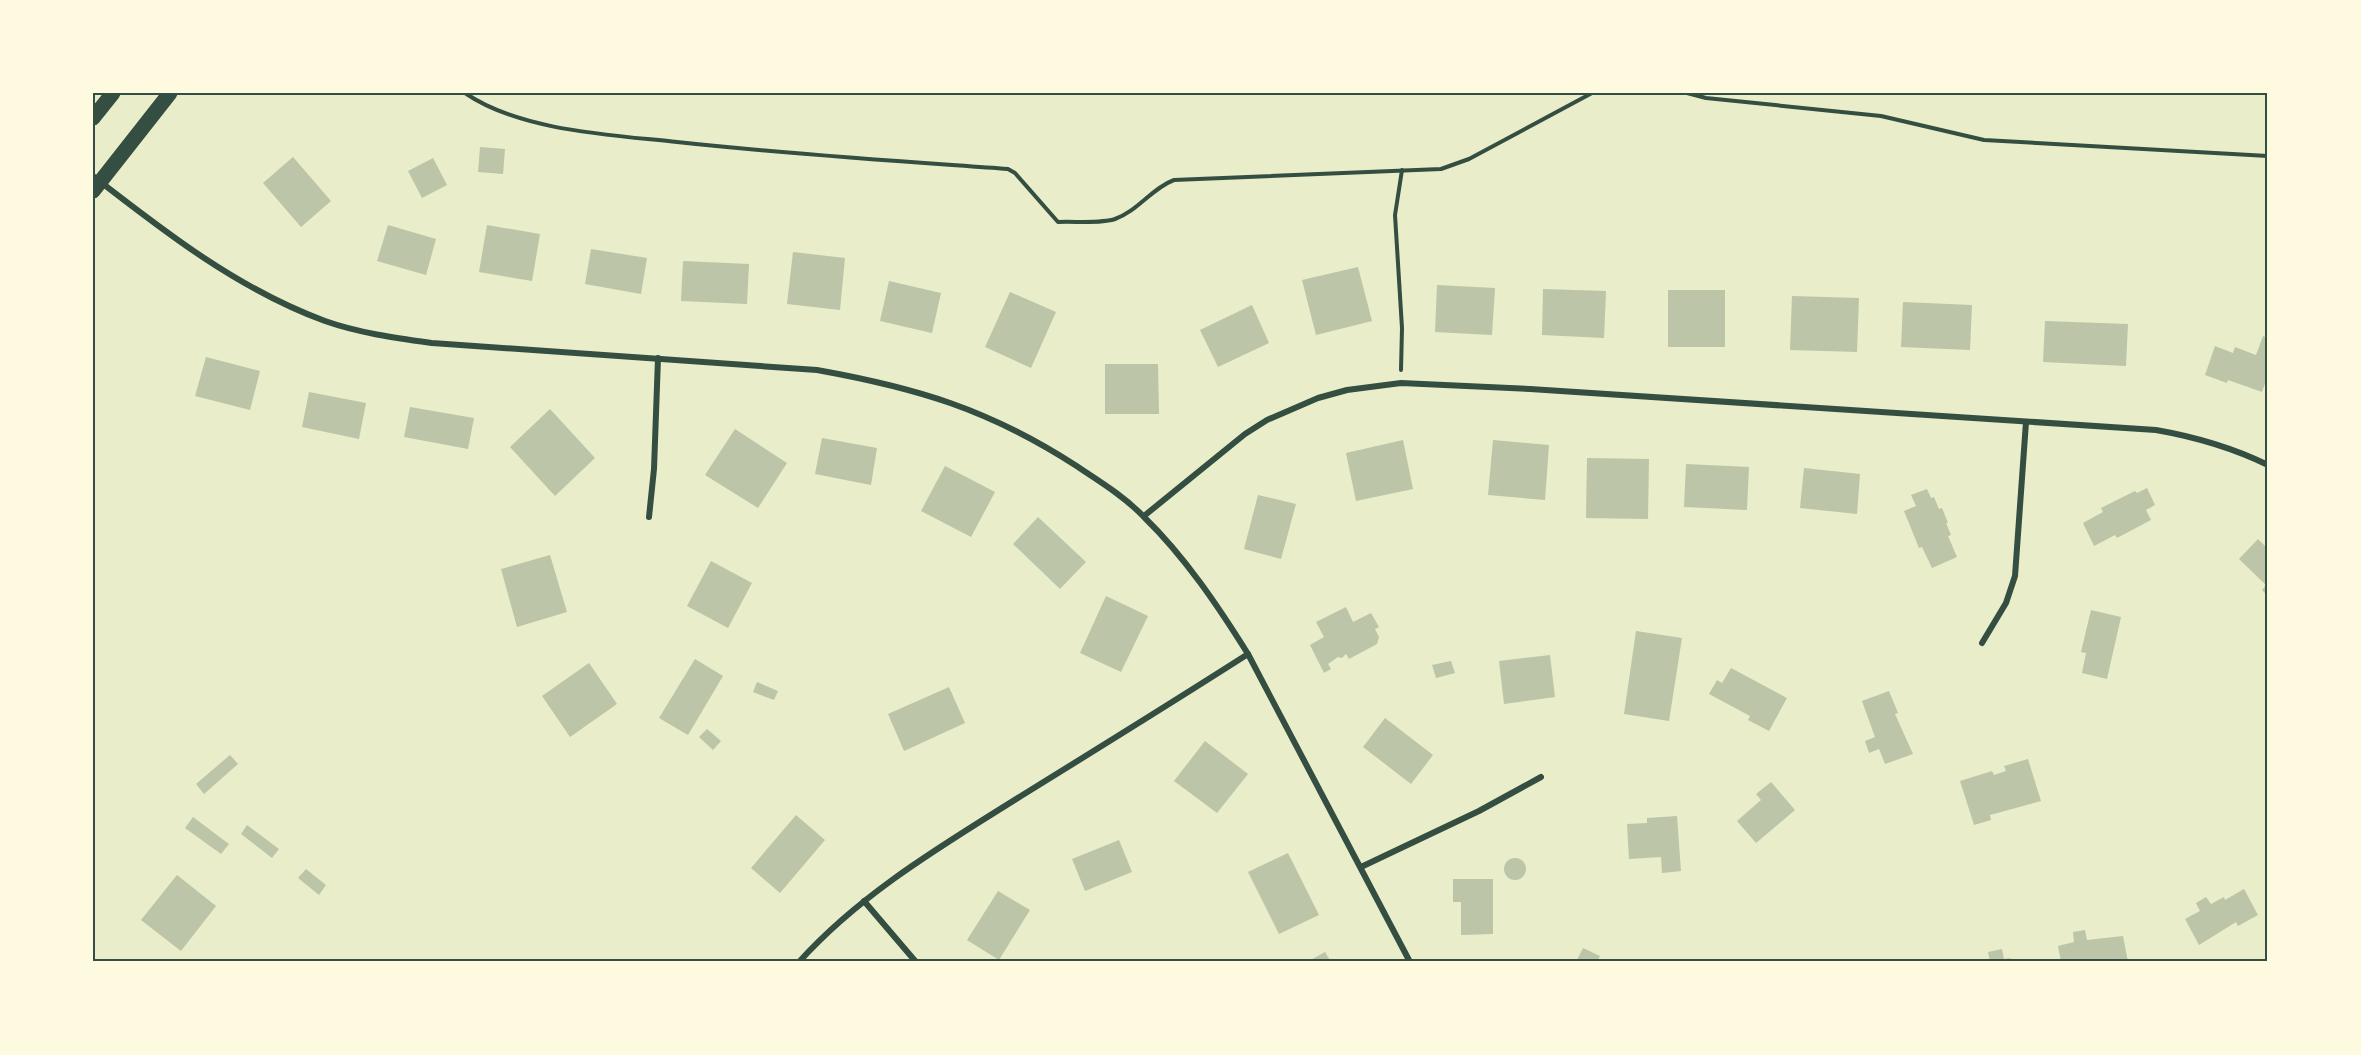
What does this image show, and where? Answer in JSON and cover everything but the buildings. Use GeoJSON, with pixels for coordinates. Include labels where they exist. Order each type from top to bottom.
{"type":"FeatureCollection","features":[{"type":"Feature","properties":{"kind":"main road"},"geometry":{"type":"LineString","coordinates":[[93,118],[113,93]]}},
{"type":"Feature","properties":{"kind":"main road"},"geometry":{"type":"LineString","coordinates":[[95,183],[170,93]]}},
{"type":"Feature","properties":{"kind":"street"},"geometry":{"type":"LineString","coordinates":[[95,183],[237,280],[282,304],[327,321],[377,335],[432,344],[817,370],[879,381],[944,399],[991,418],[1040,442],[1105,485],[1144,516],[1196,576],[1248,654],[1410,962]]}},
{"type":"Feature","properties":{"kind":"street"},"geometry":{"type":"LineString","coordinates":[[649,517],[654,469],[658,358]]}},
{"type":"Feature","properties":{"kind":"street"},"geometry":{"type":"LineString","coordinates":[[1144,516],[1245,434],[1267,420],[1328,395],[1347,390],[1401,383],[1530,389],[2156,430],[2195,437],[2238,450],[2268,465]]}},
{"type":"Feature","properties":{"kind":"street"},"geometry":{"type":"LineString","coordinates":[[1982,643],[2006,603],[2015,576],[2026,422]]}},
{"type":"Feature","properties":{"kind":"street"},"geometry":{"type":"LineString","coordinates":[[799,962],[864,901],[950,840],[1248,654]]}},
{"type":"Feature","properties":{"kind":"street"},"geometry":{"type":"LineString","coordinates":[[1361,867],[1479,811],[1541,777]]}},
{"type":"Feature","properties":{"kind":"street"},"geometry":{"type":"LineString","coordinates":[[864,901],[916,962]]}},
{"type":"Feature","properties":{"kind":"path"},"geometry":{"type":"LineString","coordinates":[[465,93],[526,119],[579,131],[761,151],[1008,169],[1015,173],[1058,222],[1113,220],[1125,215],[1162,184],[1174,180],[1441,169],[1469,159],[1592,93]]}},
{"type":"Feature","properties":{"kind":"path"},"geometry":{"type":"LineString","coordinates":[[1687,93],[1706,98],[1756,104],[1881,116],[1984,140],[2268,156]]}},
{"type":"Feature","properties":{"kind":"path"},"geometry":{"type":"LineString","coordinates":[[1401,383],[1402,328],[1395,215],[1402,170]]}}]}
